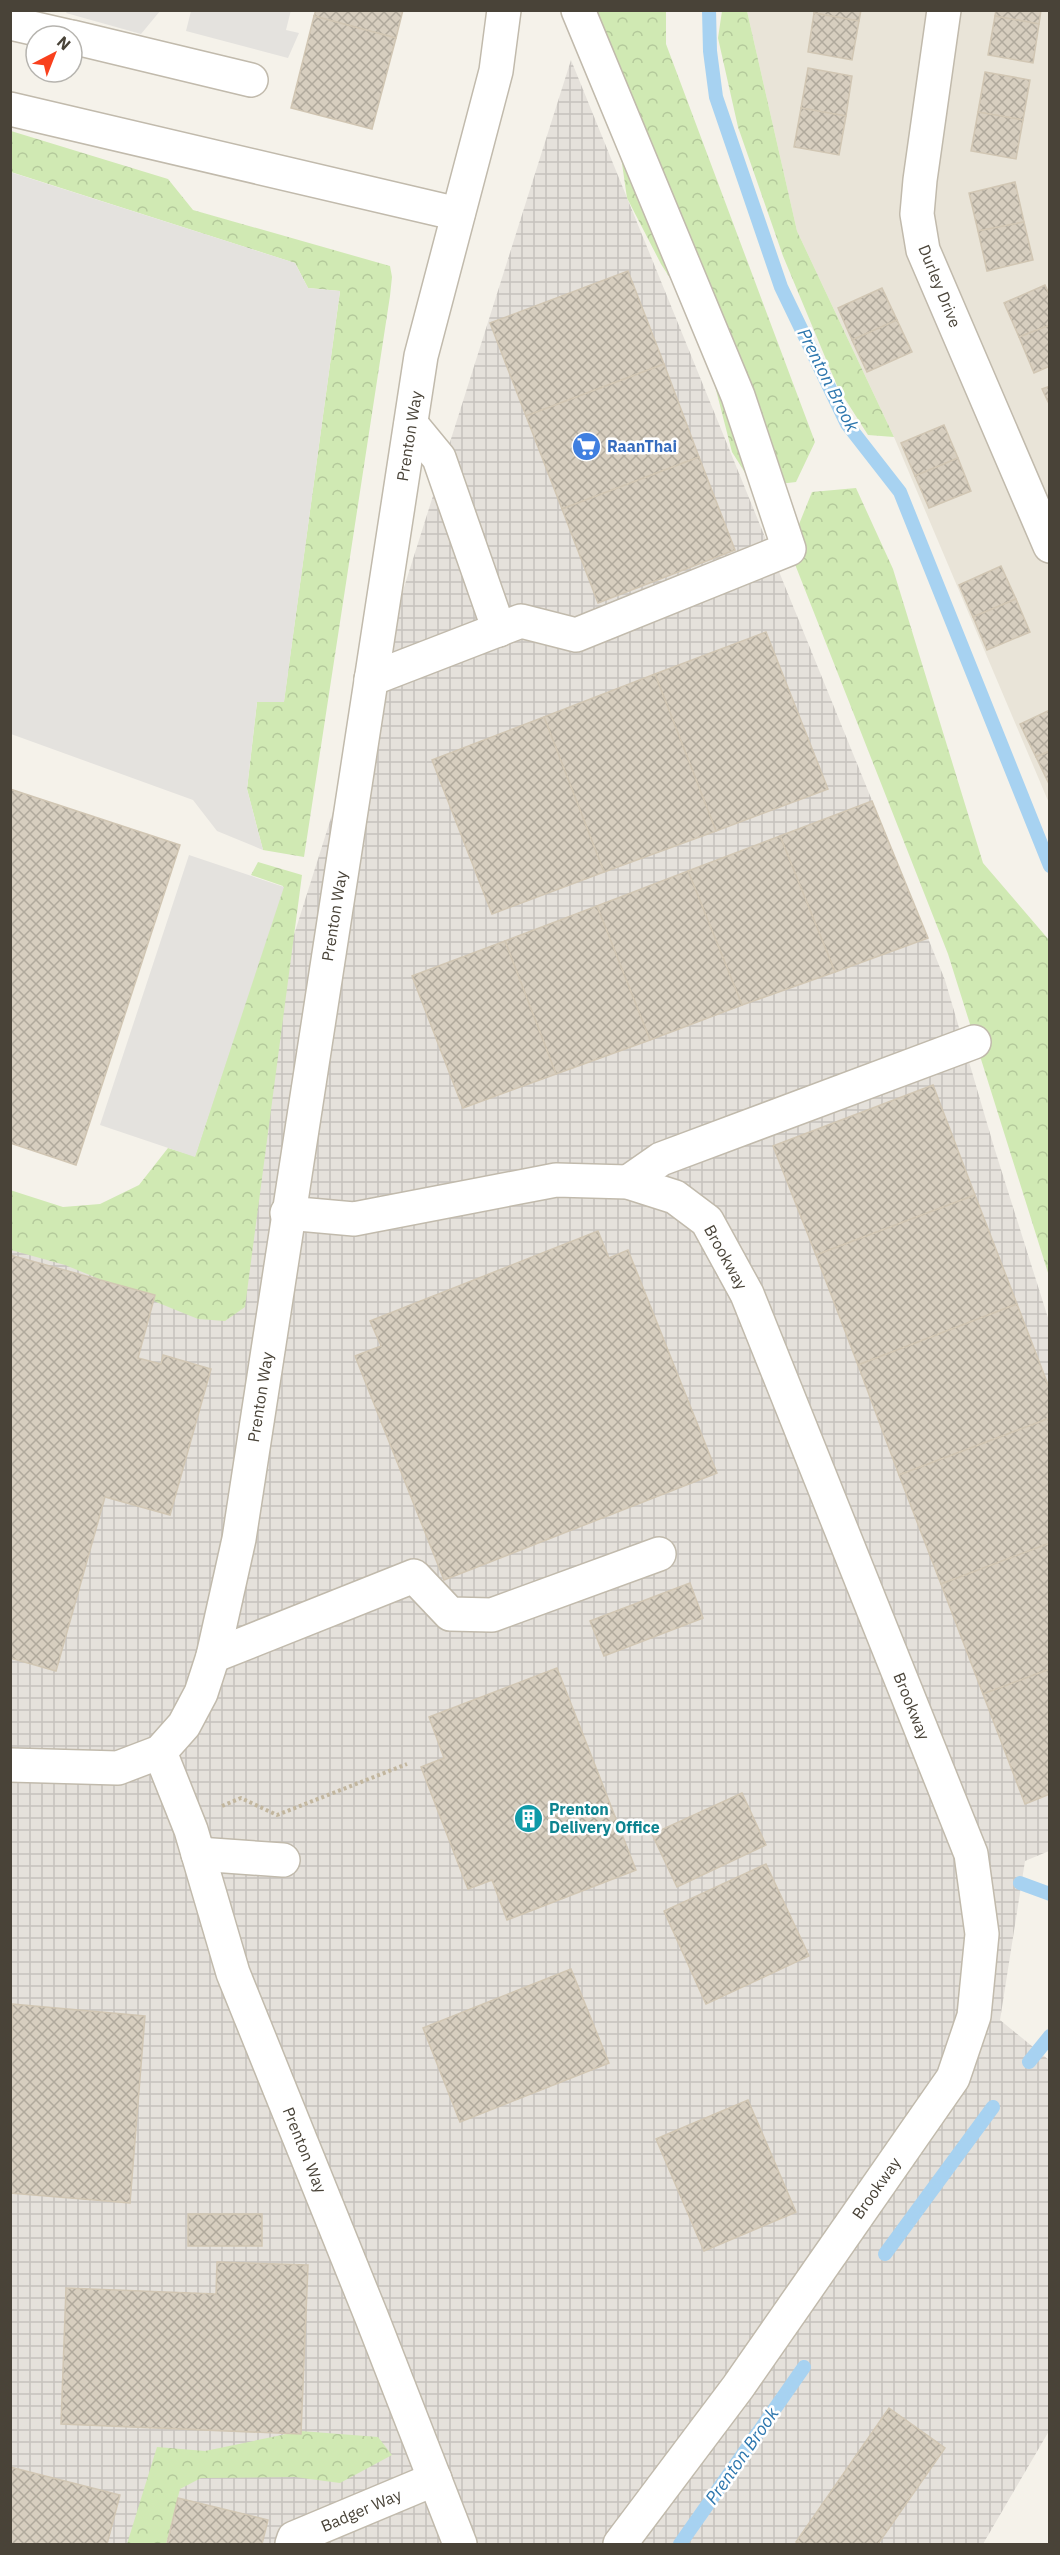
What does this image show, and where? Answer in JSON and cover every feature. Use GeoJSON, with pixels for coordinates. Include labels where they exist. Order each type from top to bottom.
{"type":"FeatureCollection","features":[{"type":"Feature","properties":{"kind":"street","name":"Prenton Way"},"geometry":{"type":"LineString","coordinates":[[10,1765],[118,1768],[160,1752],[184,1725],[201,1693],[213,1656],[239,1539],[287,1213],[421,356],[496,71],[504,10]]}},
{"type":"Feature","properties":{"kind":"street","name":"Prenton Way"},"geometry":{"type":"LineString","coordinates":[[496,71],[522,10]]}},
{"type":"Feature","properties":{"kind":"street"},"geometry":{"type":"LineString","coordinates":[[370,680],[521,621],[576,635],[789,549],[738,396],[578,10]]}},
{"type":"Feature","properties":{"kind":"street","name":"Durley Drive"},"geometry":{"type":"LineString","coordinates":[[944,10],[917,214],[923,250],[1050,546]]}},
{"type":"Feature","properties":{"kind":"street"},"geometry":{"type":"LineString","coordinates":[[84,40],[251,80]]}},
{"type":"Feature","properties":{"kind":"street"},"geometry":{"type":"LineString","coordinates":[[10,109],[458,214]]}},
{"type":"Feature","properties":{"kind":"street"},"geometry":{"type":"LineString","coordinates":[[411,424],[439,458],[499,630]]}},
{"type":"Feature","properties":{"kind":"street"},"geometry":{"type":"LineString","coordinates":[[628,1182],[661,1159],[974,1042]]}},
{"type":"Feature","properties":{"kind":"street","name":"Brookway"},"geometry":{"type":"LineString","coordinates":[[287,1213],[354,1220],[556,1180],[628,1182],[675,1197],[707,1221],[747,1294],[971,1854],[982,1934],[974,2016],[953,2078],[738,2387],[620,2544]]}},
{"type":"Feature","properties":{"kind":"street"},"geometry":{"type":"LineString","coordinates":[[213,1656],[414,1575],[450,1614],[492,1615],[659,1554]]}},
{"type":"Feature","properties":{"kind":"street","name":"Prenton Way"},"geometry":{"type":"LineString","coordinates":[[160,1752],[198,1854],[233,1973],[460,2544]]}},
{"type":"Feature","properties":{"kind":"street"},"geometry":{"type":"LineString","coordinates":[[198,1854],[283,1860]]}},
{"type":"Feature","properties":{"kind":"street","name":"Badger Way"},"geometry":{"type":"LineString","coordinates":[[292,2544],[294,2538],[435,2479]]}},
{"type":"Feature","properties":{"kind":"path"},"geometry":{"type":"LineString","coordinates":[[187,1822],[241,1798],[277,1815],[407,1764]]}},
{"type":"Feature","properties":{"kind":"shaded area"},"geometry":{"type":"Polygon","coordinates":[[[68,10],[160,11],[141,34],[66,13],[68,10]]]}},
{"type":"Feature","properties":{"kind":"shaded area"},"geometry":{"type":"Polygon","coordinates":[[[291,10],[286,30],[299,33],[288,58],[186,31],[191,11],[291,10]]]}},
{"type":"Feature","properties":{"kind":"shaded area"},"geometry":{"type":"Polygon","coordinates":[[[747,11],[1049,11],[1049,803],[894,437],[797,231],[747,11]]]}},
{"type":"Feature","properties":{"kind":"shaded area"},"geometry":{"type":"Polygon","coordinates":[[[571,60],[945,980],[994,1147],[1049,1321],[1049,1851],[1025,1861],[1000,2020],[1049,2060],[1049,2431],[983,2544],[11,2544],[10,1193],[208,1253],[223,1159],[571,60]]]}},
{"type":"Feature","properties":{"kind":"shaded area"},"geometry":{"type":"Polygon","coordinates":[[[10,172],[295,263],[308,288],[340,291],[284,702],[257,702],[247,789],[263,850],[217,831],[193,800],[11,734],[10,172]]]}},
{"type":"Feature","properties":{"kind":"shaded area"},"geometry":{"type":"Polygon","coordinates":[[[189,855],[284,887],[195,1157],[100,1125],[189,855]]]}},
{"type":"Feature","properties":{"kind":"green space"},"geometry":{"type":"Polygon","coordinates":[[[575,11],[666,11],[666,44],[815,442],[796,482],[754,487],[732,452],[699,324],[661,264],[627,198],[616,122],[575,11]]]}},
{"type":"Feature","properties":{"kind":"green space"},"geometry":{"type":"Polygon","coordinates":[[[722,11],[747,11],[797,231],[894,437],[868,435],[838,388],[783,256],[738,127],[718,38],[722,11]]]}},
{"type":"Feature","properties":{"kind":"green space"},"geometry":{"type":"Polygon","coordinates":[[[11,131],[168,179],[193,210],[390,266],[392,277],[390,296],[304,857],[263,850],[247,789],[257,702],[284,701],[340,291],[308,288],[295,263],[11,172],[11,131]]]}},
{"type":"Feature","properties":{"kind":"green space"},"geometry":{"type":"Polygon","coordinates":[[[856,488],[893,569],[983,863],[1049,940],[1049,1276],[948,954],[789,549],[812,492],[856,488]]]}},
{"type":"Feature","properties":{"kind":"green space"},"geometry":{"type":"Polygon","coordinates":[[[258,862],[302,875],[245,1307],[225,1321],[198,1319],[65,1265],[11,1250],[10,1190],[63,1207],[100,1204],[139,1185],[168,1148],[195,1156],[283,886],[251,875],[258,862]]]}},
{"type":"Feature","properties":{"kind":"green space"},"geometry":{"type":"Polygon","coordinates":[[[301,2431],[378,2437],[392,2455],[340,2483],[295,2477],[201,2478],[180,2489],[166,2544],[127,2544],[157,2447],[205,2451],[301,2431]]]}},
{"type":"Feature","properties":{"kind":"building"},"geometry":{"type":"Polygon","coordinates":[[[316,10],[403,10],[396,38],[314,16],[316,10]]]}},
{"type":"Feature","properties":{"kind":"building"},"geometry":{"type":"Polygon","coordinates":[[[814,10],[861,10],[859,21],[814,13],[814,10]]]}},
{"type":"Feature","properties":{"kind":"building"},"geometry":{"type":"Polygon","coordinates":[[[996,10],[1041,10],[1039,24],[995,16],[996,10]]]}},
{"type":"Feature","properties":{"kind":"building"},"geometry":{"type":"Polygon","coordinates":[[[814,13],[859,21],[852,60],[808,52],[814,13]]]}},
{"type":"Feature","properties":{"kind":"building"},"geometry":{"type":"Polygon","coordinates":[[[314,16],[396,38],[372,129],[291,108],[314,16]]]}},
{"type":"Feature","properties":{"kind":"building"},"geometry":{"type":"Polygon","coordinates":[[[995,16],[1039,24],[1033,63],[988,55],[995,16]]]}},
{"type":"Feature","properties":{"kind":"building"},"geometry":{"type":"Polygon","coordinates":[[[808,68],[852,76],[846,116],[801,108],[808,68]]]}},
{"type":"Feature","properties":{"kind":"building"},"geometry":{"type":"Polygon","coordinates":[[[985,72],[1030,80],[1023,120],[978,112],[985,72]]]}},
{"type":"Feature","properties":{"kind":"building"},"geometry":{"type":"Polygon","coordinates":[[[801,108],[846,116],[839,155],[794,147],[801,108]]]}},
{"type":"Feature","properties":{"kind":"building"},"geometry":{"type":"Polygon","coordinates":[[[978,112],[1023,120],[1016,159],[971,151],[978,112]]]}},
{"type":"Feature","properties":{"kind":"building"},"geometry":{"type":"Polygon","coordinates":[[[1015,182],[1024,222],[978,231],[969,193],[1015,182]]]}},
{"type":"Feature","properties":{"kind":"building"},"geometry":{"type":"Polygon","coordinates":[[[1024,222],[1033,260],[987,271],[978,231],[1024,222]]]}},
{"type":"Feature","properties":{"kind":"building"},"geometry":{"type":"Polygon","coordinates":[[[628,271],[664,364],[526,416],[490,323],[628,271]]]}},
{"type":"Feature","properties":{"kind":"building"},"geometry":{"type":"Polygon","coordinates":[[[1045,285],[1050,296],[1050,325],[1019,337],[1004,303],[1045,285]]]}},
{"type":"Feature","properties":{"kind":"building"},"geometry":{"type":"Polygon","coordinates":[[[882,288],[897,320],[852,340],[838,308],[882,288]]]}},
{"type":"Feature","properties":{"kind":"building"},"geometry":{"type":"Polygon","coordinates":[[[897,320],[912,352],[867,372],[852,340],[897,320]]]}},
{"type":"Feature","properties":{"kind":"building"},"geometry":{"type":"Polygon","coordinates":[[[1050,325],[1050,366],[1034,373],[1019,337],[1050,325]]]}},
{"type":"Feature","properties":{"kind":"building"},"geometry":{"type":"Polygon","coordinates":[[[664,364],[699,457],[562,509],[526,416],[664,364]]]}},
{"type":"Feature","properties":{"kind":"building"},"geometry":{"type":"Polygon","coordinates":[[[1050,386],[1050,406],[1042,389],[1050,386]]]}},
{"type":"Feature","properties":{"kind":"building"},"geometry":{"type":"Polygon","coordinates":[[[944,425],[958,458],[915,476],[901,443],[944,425]]]}},
{"type":"Feature","properties":{"kind":"building"},"geometry":{"type":"Polygon","coordinates":[[[699,457],[735,550],[598,603],[562,509],[699,457]]]}},
{"type":"Feature","properties":{"kind":"building"},"geometry":{"type":"Polygon","coordinates":[[[958,458],[971,491],[929,508],[915,476],[958,458]]]}},
{"type":"Feature","properties":{"kind":"building"},"geometry":{"type":"Polygon","coordinates":[[[1001,566],[1016,599],[973,617],[959,585],[1001,566]]]}},
{"type":"Feature","properties":{"kind":"building"},"geometry":{"type":"Polygon","coordinates":[[[1016,599],[1030,632],[987,650],[973,617],[1016,599]]]}},
{"type":"Feature","properties":{"kind":"building"},"geometry":{"type":"Polygon","coordinates":[[[766,632],[828,789],[716,831],[655,674],[766,632]]]}},
{"type":"Feature","properties":{"kind":"building"},"geometry":{"type":"Polygon","coordinates":[[[655,674],[716,831],[604,872],[544,717],[655,674]]]}},
{"type":"Feature","properties":{"kind":"building"},"geometry":{"type":"Polygon","coordinates":[[[1050,710],[1050,751],[1036,757],[1020,724],[1050,710]]]}},
{"type":"Feature","properties":{"kind":"building"},"geometry":{"type":"Polygon","coordinates":[[[544,717],[604,872],[492,914],[432,760],[544,717]]]}},
{"type":"Feature","properties":{"kind":"building"},"geometry":{"type":"Polygon","coordinates":[[[1050,751],[1050,786],[1036,757],[1050,751]]]}},
{"type":"Feature","properties":{"kind":"building"},"geometry":{"type":"Polygon","coordinates":[[[10,789],[180,845],[76,1165],[10,1143],[10,789]]]}},
{"type":"Feature","properties":{"kind":"building"},"geometry":{"type":"Polygon","coordinates":[[[872,801],[928,938],[835,972],[780,836],[872,801]]]}},
{"type":"Feature","properties":{"kind":"building"},"geometry":{"type":"Polygon","coordinates":[[[780,836],[835,972],[742,1005],[688,871],[780,836]]]}},
{"type":"Feature","properties":{"kind":"building"},"geometry":{"type":"Polygon","coordinates":[[[688,871],[742,1005],[650,1040],[597,906],[688,871]]]}},
{"type":"Feature","properties":{"kind":"building"},"geometry":{"type":"Polygon","coordinates":[[[597,906],[650,1040],[556,1074],[505,941],[597,906]]]}},
{"type":"Feature","properties":{"kind":"building"},"geometry":{"type":"Polygon","coordinates":[[[505,941],[556,1074],[463,1108],[412,976],[505,941]]]}},
{"type":"Feature","properties":{"kind":"building"},"geometry":{"type":"Polygon","coordinates":[[[933,1085],[975,1195],[816,1255],[773,1146],[933,1085]]]}},
{"type":"Feature","properties":{"kind":"building"},"geometry":{"type":"Polygon","coordinates":[[[975,1195],[1017,1304],[858,1365],[816,1255],[975,1195]]]}},
{"type":"Feature","properties":{"kind":"building"},"geometry":{"type":"Polygon","coordinates":[[[598,1231],[609,1258],[628,1250],[717,1473],[444,1580],[355,1356],[381,1346],[370,1321],[598,1231]]]}},
{"type":"Feature","properties":{"kind":"building"},"geometry":{"type":"Polygon","coordinates":[[[10,1255],[155,1295],[138,1358],[161,1364],[163,1355],[211,1369],[170,1515],[105,1497],[56,1671],[10,1658],[10,1255]]]}},
{"type":"Feature","properties":{"kind":"building"},"geometry":{"type":"Polygon","coordinates":[[[1017,1304],[1050,1390],[1050,1418],[899,1475],[858,1365],[1017,1304]]]}},
{"type":"Feature","properties":{"kind":"building"},"geometry":{"type":"Polygon","coordinates":[[[1050,1418],[1050,1543],[941,1584],[899,1475],[1050,1418]]]}},
{"type":"Feature","properties":{"kind":"building"},"geometry":{"type":"Polygon","coordinates":[[[1050,1543],[1050,1669],[983,1694],[941,1584],[1050,1543]]]}},
{"type":"Feature","properties":{"kind":"building"},"geometry":{"type":"Polygon","coordinates":[[[690,1583],[703,1618],[604,1656],[590,1621],[690,1583]]]}},
{"type":"Feature","properties":{"kind":"building","name":"Prenton Delivery Office"},"geometry":{"type":"Polygon","coordinates":[[[557,1668],[636,1870],[507,1920],[492,1880],[468,1889],[421,1767],[444,1758],[429,1717],[557,1668]]]}},
{"type":"Feature","properties":{"kind":"building"},"geometry":{"type":"Polygon","coordinates":[[[1050,1669],[1050,1794],[1025,1804],[983,1694],[1050,1669]]]}},
{"type":"Feature","properties":{"kind":"building"},"geometry":{"type":"Polygon","coordinates":[[[742,1793],[766,1845],[677,1887],[652,1834],[742,1793]]]}},
{"type":"Feature","properties":{"kind":"building"},"geometry":{"type":"Polygon","coordinates":[[[766,1864],[809,1956],[706,2004],[664,1911],[766,1864]]]}},
{"type":"Feature","properties":{"kind":"building"},"geometry":{"type":"Polygon","coordinates":[[[571,1969],[609,2063],[460,2122],[423,2028],[571,1969]]]}},
{"type":"Feature","properties":{"kind":"building"},"geometry":{"type":"Polygon","coordinates":[[[12,2004],[145,2016],[130,2203],[10,2193],[12,2004]]]}},
{"type":"Feature","properties":{"kind":"building"},"geometry":{"type":"Polygon","coordinates":[[[748,2100],[796,2212],[704,2251],[656,2139],[748,2100]]]}},
{"type":"Feature","properties":{"kind":"building"},"geometry":{"type":"Polygon","coordinates":[[[188,2214],[262,2214],[262,2246],[188,2246],[188,2214]]]}},
{"type":"Feature","properties":{"kind":"building"},"geometry":{"type":"Polygon","coordinates":[[[217,2262],[308,2265],[301,2434],[61,2424],[66,2288],[216,2294],[217,2262]]]}},
{"type":"Feature","properties":{"kind":"building"},"geometry":{"type":"Polygon","coordinates":[[[889,2408],[945,2448],[878,2544],[800,2544],[796,2542],[889,2408]]]}},
{"type":"Feature","properties":{"kind":"building"},"geometry":{"type":"Polygon","coordinates":[[[10,2467],[120,2495],[107,2544],[10,2544],[10,2467]]]}},
{"type":"Feature","properties":{"kind":"building"},"geometry":{"type":"Polygon","coordinates":[[[178,2498],[268,2520],[262,2544],[167,2544],[178,2498]]]}},
{"type":"Feature","properties":{"kind":"waterway","name":"Prenton Brook"},"geometry":{"type":"LineString","coordinates":[[709,10],[710,51],[716,97],[781,287],[847,424],[900,492],[1050,866]]}},
{"type":"Feature","properties":{"kind":"waterway"},"geometry":{"type":"LineString","coordinates":[[1020,1883],[1050,1894]]}},
{"type":"Feature","properties":{"kind":"waterway","name":"Prenton Brook"},"geometry":{"type":"LineString","coordinates":[[1029,2062],[1050,2036]]}},
{"type":"Feature","properties":{"kind":"waterway","name":"Prenton Brook"},"geometry":{"type":"LineString","coordinates":[[885,2254],[993,2107]]}},
{"type":"Feature","properties":{"kind":"waterway","name":"Prenton Brook"},"geometry":{"type":"LineString","coordinates":[[680,2544],[804,2367]]}},
{"type":"Feature","properties":{"kind":"place","name":"RaanThai"},"geometry":{"type":"Point","coordinates":[586,446]}},
{"type":"Feature","properties":{"kind":"place","name":"Prenton Delivery Office"},"geometry":{"type":"Point","coordinates":[528,1818]}}]}
